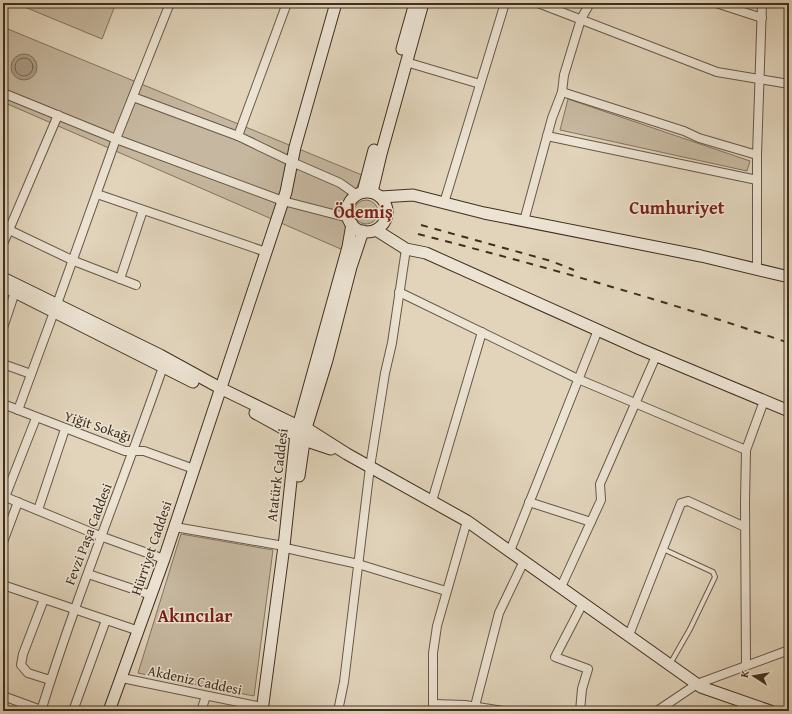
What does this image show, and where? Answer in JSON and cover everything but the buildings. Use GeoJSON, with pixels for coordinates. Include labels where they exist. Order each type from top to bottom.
{"type":"FeatureCollection","features":[{"type":"Feature","properties":{"kind":"street"},"geometry":{"type":"LineString","coordinates":[[18,410],[74,262],[116,139],[170,3]]}},
{"type":"Feature","properties":{"kind":"street"},"geometry":{"type":"LineString","coordinates":[[238,136],[287,3]]}},
{"type":"Feature","properties":{"kind":"street","name":"Hürriyet Caddesi"},"geometry":{"type":"LineString","coordinates":[[109,711],[164,560],[221,392],[283,201],[295,147],[336,3]]}},
{"type":"Feature","properties":{"kind":"street"},"geometry":{"type":"LineString","coordinates":[[368,194],[415,3]]}},
{"type":"Feature","properties":{"kind":"street"},"geometry":{"type":"LineString","coordinates":[[368,194],[381,154],[423,3]]}},
{"type":"Feature","properties":{"kind":"street"},"geometry":{"type":"LineString","coordinates":[[444,203],[505,3]]}},
{"type":"Feature","properties":{"kind":"street"},"geometry":{"type":"LineString","coordinates":[[538,3],[717,72],[789,84]]}},
{"type":"Feature","properties":{"kind":"street"},"geometry":{"type":"LineString","coordinates":[[524,222],[547,136],[562,92],[564,75],[581,19],[590,3]]}},
{"type":"Feature","properties":{"kind":"street"},"geometry":{"type":"LineString","coordinates":[[716,3],[727,5],[762,18]]}},
{"type":"Feature","properties":{"kind":"street"},"geometry":{"type":"LineString","coordinates":[[757,270],[757,155],[762,3]]}},
{"type":"Feature","properties":{"kind":"street"},"geometry":{"type":"LineString","coordinates":[[406,62],[480,84]]}},
{"type":"Feature","properties":{"kind":"street"},"geometry":{"type":"LineString","coordinates":[[562,92],[684,131],[699,138],[757,155]]}},
{"type":"Feature","properties":{"kind":"street"},"geometry":{"type":"LineString","coordinates":[[3,94],[116,139],[283,201],[350,221],[362,231],[376,230],[406,249],[426,253],[656,356],[789,411]]}},
{"type":"Feature","properties":{"kind":"street"},"geometry":{"type":"LineString","coordinates":[[133,97],[238,136],[292,162],[385,202],[392,232],[406,249],[392,343],[385,373],[370,467],[344,682],[338,711]]}},
{"type":"Feature","properties":{"kind":"street"},"geometry":{"type":"LineString","coordinates":[[3,244],[6,229],[58,115]]}},
{"type":"Feature","properties":{"kind":"street"},"geometry":{"type":"LineString","coordinates":[[547,136],[757,180]]}},
{"type":"Feature","properties":{"kind":"street"},"geometry":{"type":"LineString","coordinates":[[98,194],[266,252]]}},
{"type":"Feature","properties":{"kind":"street"},"geometry":{"type":"LineString","coordinates":[[350,221],[349,205],[368,194],[413,195],[524,222],[701,256],[789,277]]}},
{"type":"Feature","properties":{"kind":"street"},"geometry":{"type":"LineString","coordinates":[[120,279],[143,210]]}},
{"type":"Feature","properties":{"kind":"street"},"geometry":{"type":"LineString","coordinates":[[376,230],[385,221],[387,214]]}},
{"type":"Feature","properties":{"kind":"street","name":"Atatürk Caddesi"},"geometry":{"type":"LineString","coordinates":[[264,710],[271,684],[301,432],[348,247],[350,221]]}},
{"type":"Feature","properties":{"kind":"street"},"geometry":{"type":"LineString","coordinates":[[6,229],[74,262],[136,285]]}},
{"type":"Feature","properties":{"kind":"street","name":"Atatürk Caddesi"},"geometry":{"type":"LineString","coordinates":[[301,432],[327,360],[362,231]]}},
{"type":"Feature","properties":{"kind":"street"},"geometry":{"type":"LineString","coordinates":[[3,278],[163,367],[221,392],[347,454],[468,521],[697,684],[770,711]]}},
{"type":"Feature","properties":{"kind":"street"},"geometry":{"type":"LineString","coordinates":[[3,286],[160,355],[221,392]]}},
{"type":"Feature","properties":{"kind":"street"},"geometry":{"type":"LineString","coordinates":[[3,328],[15,292]]}},
{"type":"Feature","properties":{"kind":"street"},"geometry":{"type":"LineString","coordinates":[[399,292],[578,379],[746,450]]}},
{"type":"Feature","properties":{"kind":"street"},"geometry":{"type":"LineString","coordinates":[[510,551],[598,330]]}},
{"type":"Feature","properties":{"kind":"street"},"geometry":{"type":"LineString","coordinates":[[432,501],[482,332]]}},
{"type":"Feature","properties":{"kind":"street"},"geometry":{"type":"LineString","coordinates":[[561,587],[600,500],[600,484],[656,356]]}},
{"type":"Feature","properties":{"kind":"street"},"geometry":{"type":"LineString","coordinates":[[3,364],[31,374]]}},
{"type":"Feature","properties":{"kind":"street","name":"Fevzi Paşa Caddesi"},"geometry":{"type":"LineString","coordinates":[[41,710],[100,536],[134,451],[163,367]]}},
{"type":"Feature","properties":{"kind":"street"},"geometry":{"type":"LineString","coordinates":[[746,665],[746,450],[764,400]]}},
{"type":"Feature","properties":{"kind":"street","name":"Yiğit Sokağı"},"geometry":{"type":"LineString","coordinates":[[3,404],[36,418],[125,451],[144,450],[194,468]]}},
{"type":"Feature","properties":{"kind":"street"},"geometry":{"type":"LineString","coordinates":[[36,418],[4,497],[164,560]]}},
{"type":"Feature","properties":{"kind":"street"},"geometry":{"type":"LineString","coordinates":[[38,510],[65,429]]}},
{"type":"Feature","properties":{"kind":"street"},"geometry":{"type":"LineString","coordinates":[[629,635],[682,503],[688,501],[745,526]]}},
{"type":"Feature","properties":{"kind":"street"},"geometry":{"type":"LineString","coordinates":[[3,542],[18,502]]}},
{"type":"Feature","properties":{"kind":"street"},"geometry":{"type":"LineString","coordinates":[[529,502],[590,522]]}},
{"type":"Feature","properties":{"kind":"street"},"geometry":{"type":"LineString","coordinates":[[468,521],[446,591],[434,640],[433,708],[454,704],[503,711]]}},
{"type":"Feature","properties":{"kind":"street"},"geometry":{"type":"LineString","coordinates":[[175,527],[287,547],[358,564],[446,591]]}},
{"type":"Feature","properties":{"kind":"street"},"geometry":{"type":"LineString","coordinates":[[475,706],[499,613],[524,560]]}},
{"type":"Feature","properties":{"kind":"street"},"geometry":{"type":"LineString","coordinates":[[88,574],[151,595]]}},
{"type":"Feature","properties":{"kind":"street"},"geometry":{"type":"LineString","coordinates":[[3,585],[138,631]]}},
{"type":"Feature","properties":{"kind":"street"},"geometry":{"type":"LineString","coordinates":[[44,600],[23,654],[21,665],[28,673],[50,680]]}},
{"type":"Feature","properties":{"kind":"street"},"geometry":{"type":"LineString","coordinates":[[580,711],[582,689],[588,669],[555,657],[583,603]]}},
{"type":"Feature","properties":{"kind":"street"},"geometry":{"type":"LineString","coordinates":[[73,711],[106,620]]}},
{"type":"Feature","properties":{"kind":"street"},"geometry":{"type":"LineString","coordinates":[[657,711],[697,684],[789,650]]}},
{"type":"Feature","properties":{"kind":"street","name":"Akdeniz Caddesi"},"geometry":{"type":"LineString","coordinates":[[122,678],[264,710]]}},
{"type":"Feature","properties":{"kind":"street"},"geometry":{"type":"LineString","coordinates":[[3,696],[41,710]]}},
{"type":"Feature","properties":{"kind":"street"},"geometry":{"type":"LineString","coordinates":[[201,711],[206,696]]}},
{"type":"Feature","properties":{"kind":"lane"},"geometry":{"type":"LineString","coordinates":[[663,549],[713,572],[716,577],[694,623],[670,664]]}},
{"type":"Feature","properties":{"kind":"shaded area"},"geometry":{"type":"Polygon","coordinates":[[[15,3],[116,3],[102,39],[15,3]]]}},
{"type":"Feature","properties":{"kind":"shaded area"},"geometry":{"type":"Polygon","coordinates":[[[3,27],[362,175],[357,187],[344,200],[342,211],[348,230],[343,250],[3,102],[3,27]]]}},
{"type":"Feature","properties":{"kind":"shaded area"},"geometry":{"type":"Polygon","coordinates":[[[568,99],[750,161],[747,171],[560,130],[568,99]]]}},
{"type":"Feature","properties":{"kind":"shaded area"},"geometry":{"type":"Polygon","coordinates":[[[366,200],[375,203],[378,212],[375,221],[366,224],[357,221],[354,212],[357,203],[366,200]]]}},
{"type":"Feature","properties":{"kind":"shaded area"},"geometry":{"type":"Polygon","coordinates":[[[181,534],[273,550],[254,696],[138,673],[181,534]]]}},
{"type":"Feature","properties":{"kind":"water"},"geometry":{"type":"Polygon","coordinates":[[[24,54],[33,58],[37,67],[33,76],[24,80],[15,76],[11,67],[15,58],[24,54]]]}},
{"type":"Feature","properties":{"kind":"railway"},"geometry":{"type":"LineString","coordinates":[[421,225],[551,261],[574,270]]}},
{"type":"Feature","properties":{"kind":"railway"},"geometry":{"type":"LineString","coordinates":[[418,234],[605,285],[789,343]]}},
{"type":"Feature","properties":{"kind":"district","name":"Cumhuriyet"},"geometry":{"type":"Point","coordinates":[677,207]}},
{"type":"Feature","properties":{"kind":"district","name":"Ödemiş"},"geometry":{"type":"Point","coordinates":[363,211]}},
{"type":"Feature","properties":{"kind":"district","name":"Akıncılar"},"geometry":{"type":"Point","coordinates":[195,615]}}]}
